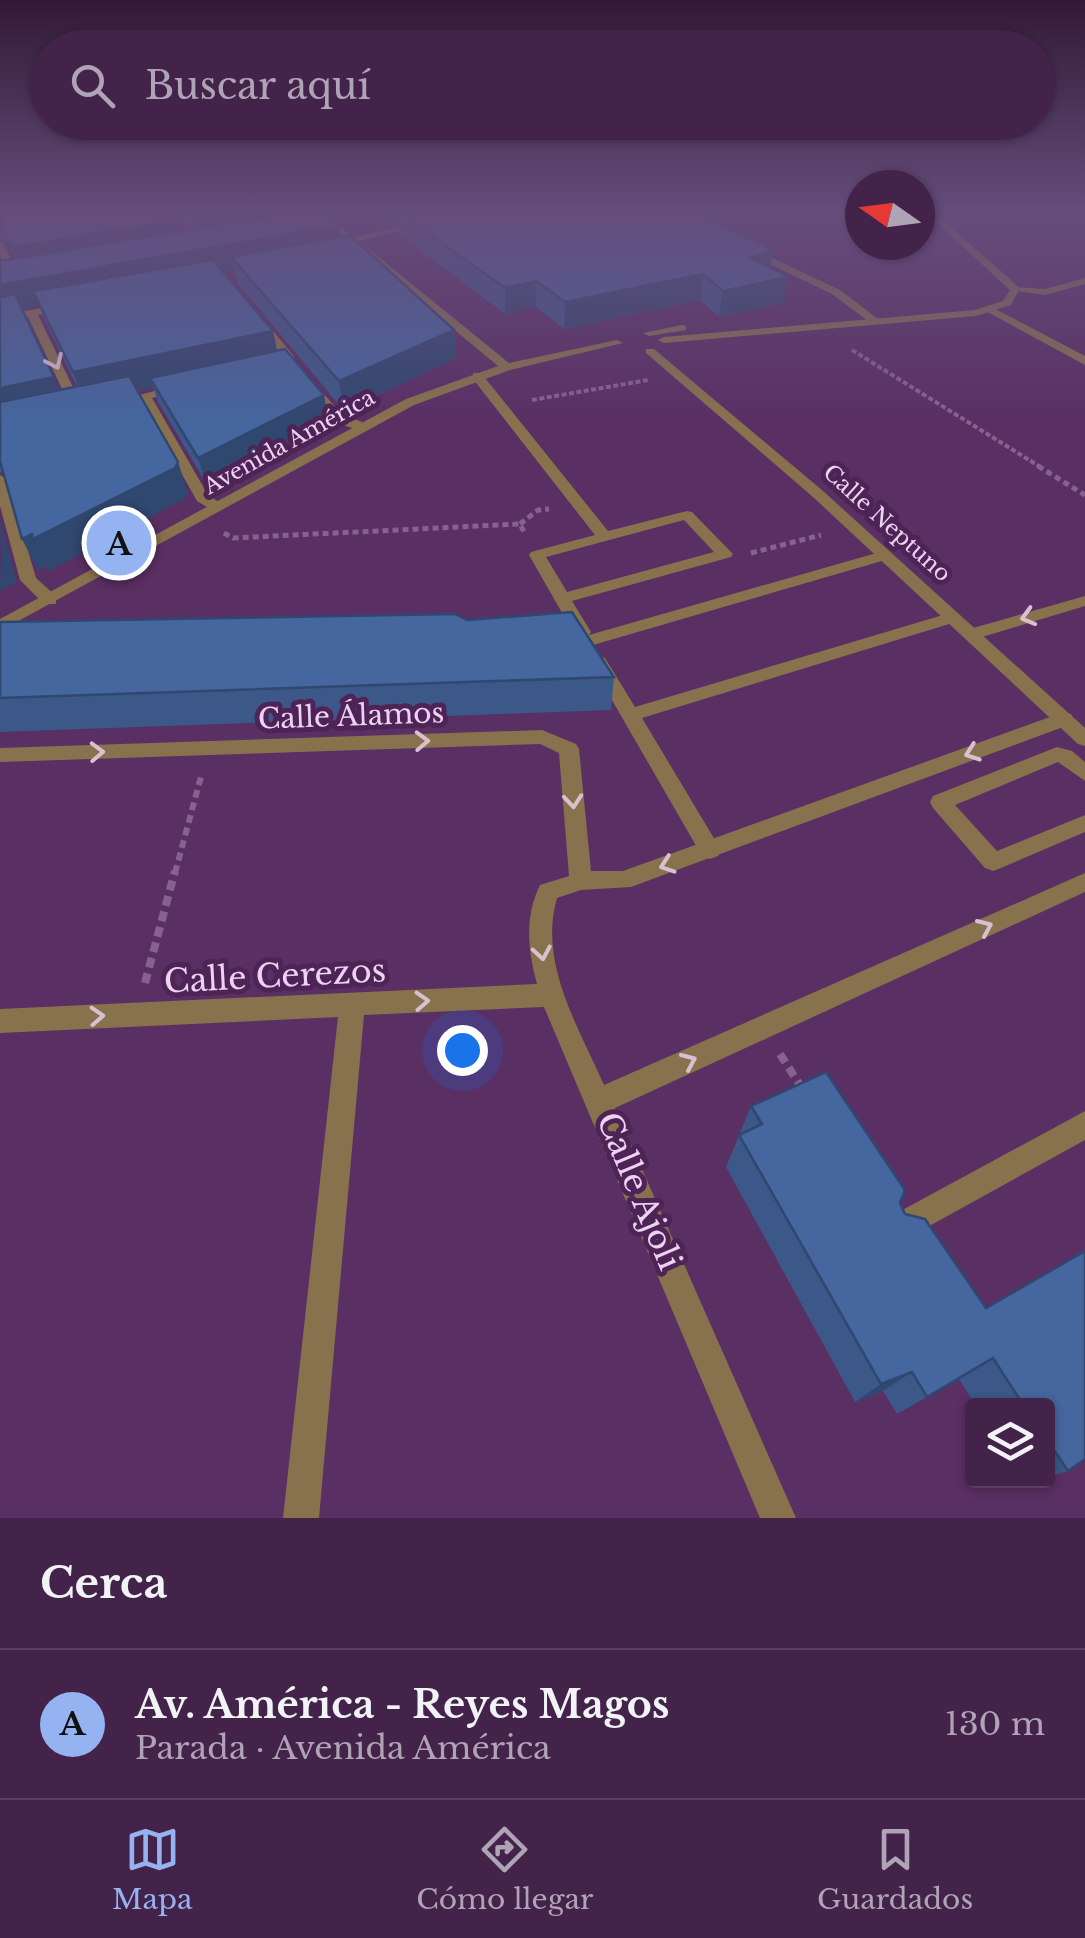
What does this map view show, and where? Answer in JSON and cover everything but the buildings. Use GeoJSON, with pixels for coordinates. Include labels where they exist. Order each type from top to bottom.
{"type":"FeatureCollection","features":[{"type":"Feature","properties":{"kind":"street"},"geometry":{"type":"LineString","coordinates":[[404,284],[507,367]]}},
{"type":"Feature","properties":{"kind":"street"},"geometry":{"type":"LineString","coordinates":[[819,284],[871,318]]}},
{"type":"Feature","properties":{"kind":"street"},"geometry":{"type":"LineString","coordinates":[[1009,284],[1016,290],[1045,292],[1078,284]]}},
{"type":"Feature","properties":{"kind":"street"},"geometry":{"type":"LineString","coordinates":[[650,332],[976,313],[1007,303],[1016,290]]}},
{"type":"Feature","properties":{"kind":"street"},"geometry":{"type":"LineString","coordinates":[[0,318],[87,303]]}},
{"type":"Feature","properties":{"kind":"street"},"geometry":{"type":"LineString","coordinates":[[245,304],[290,357],[290,365],[337,416],[362,427]]}},
{"type":"Feature","properties":{"kind":"street"},"geometry":{"type":"LineString","coordinates":[[988,308],[1085,362]]}},
{"type":"Feature","properties":{"kind":"street"},"geometry":{"type":"LineString","coordinates":[[32,313],[78,411]]}},
{"type":"Feature","properties":{"kind":"street"},"geometry":{"type":"LineString","coordinates":[[650,332],[664,340],[871,318]]}},
{"type":"Feature","properties":{"kind":"street","name":"Avenida América"},"geometry":{"type":"LineString","coordinates":[[0,626],[410,402],[507,367],[650,332]]}},
{"type":"Feature","properties":{"kind":"street","name":"Calle Neptuno"},"geometry":{"type":"LineString","coordinates":[[626,336],[626,350],[650,352],[682,374],[1085,739]]}},
{"type":"Feature","properties":{"kind":"street"},"geometry":{"type":"LineString","coordinates":[[650,352],[662,347],[664,340]]}},
{"type":"Feature","properties":{"kind":"street"},"geometry":{"type":"LineString","coordinates":[[272,368],[290,365]]}},
{"type":"Feature","properties":{"kind":"street"},"geometry":{"type":"LineString","coordinates":[[477,376],[605,537]]}},
{"type":"Feature","properties":{"kind":"street"},"geometry":{"type":"LineString","coordinates":[[58,415],[199,384]]}},
{"type":"Feature","properties":{"kind":"street"},"geometry":{"type":"LineString","coordinates":[[144,396],[202,498],[218,507]]}},
{"type":"Feature","properties":{"kind":"street"},"geometry":{"type":"LineString","coordinates":[[0,479],[28,580],[50,600]]}},
{"type":"Feature","properties":{"kind":"street"},"geometry":{"type":"LineString","coordinates":[[562,598],[725,554],[687,515],[537,555],[562,598],[578,638],[631,715],[710,850]]}},
{"type":"Feature","properties":{"kind":"street"},"geometry":{"type":"LineString","coordinates":[[578,638],[886,555]]}},
{"type":"Feature","properties":{"kind":"street"},"geometry":{"type":"LineString","coordinates":[[972,634],[1085,601]]}},
{"type":"Feature","properties":{"kind":"street"},"geometry":{"type":"LineString","coordinates":[[631,715],[953,616]]}},
{"type":"Feature","properties":{"kind":"street"},"geometry":{"type":"LineString","coordinates":[[580,882],[623,880],[1064,719]]}},
{"type":"Feature","properties":{"kind":"street","name":"Calle Álamos"},"geometry":{"type":"LineString","coordinates":[[0,755],[542,737],[569,750],[580,882]]}},
{"type":"Feature","properties":{"kind":"street"},"geometry":{"type":"LineString","coordinates":[[1085,774],[1057,754],[940,802],[992,862],[1085,823]]}},
{"type":"Feature","properties":{"kind":"street","name":"Calle Ajoli"},"geometry":{"type":"LineString","coordinates":[[580,882],[548,892],[538,916],[539,950],[552,994],[778,1518]]}},
{"type":"Feature","properties":{"kind":"street"},"geometry":{"type":"LineString","coordinates":[[600,1100],[1085,882]]}},
{"type":"Feature","properties":{"kind":"street","name":"Calle Cerezos"},"geometry":{"type":"LineString","coordinates":[[0,1020],[552,994]]}},
{"type":"Feature","properties":{"kind":"street"},"geometry":{"type":"LineString","coordinates":[[302,1518],[352,1005]]}},
{"type":"Feature","properties":{"kind":"street"},"geometry":{"type":"LineString","coordinates":[[893,1230],[1085,1125]]}},
{"type":"Feature","properties":{"kind":"path"},"geometry":{"type":"LineString","coordinates":[[863,342],[850,348],[1085,495]]}},
{"type":"Feature","properties":{"kind":"path"},"geometry":{"type":"LineString","coordinates":[[501,406],[682,374]]}},
{"type":"Feature","properties":{"kind":"path"},"geometry":{"type":"LineString","coordinates":[[196,520],[233,538],[520,524],[537,555]]}},
{"type":"Feature","properties":{"kind":"path"},"geometry":{"type":"LineString","coordinates":[[748,554],[854,526]]}},
{"type":"Feature","properties":{"kind":"path"},"geometry":{"type":"LineString","coordinates":[[137,1014],[209,748]]}},
{"type":"Feature","properties":{"kind":"path"},"geometry":{"type":"LineString","coordinates":[[763,1028],[813,1106]]}},
{"type":"Feature","properties":{"kind":"place","name":"Av. América - Reyes Magos"},"geometry":{"type":"Point","coordinates":[119,543]}}]}
